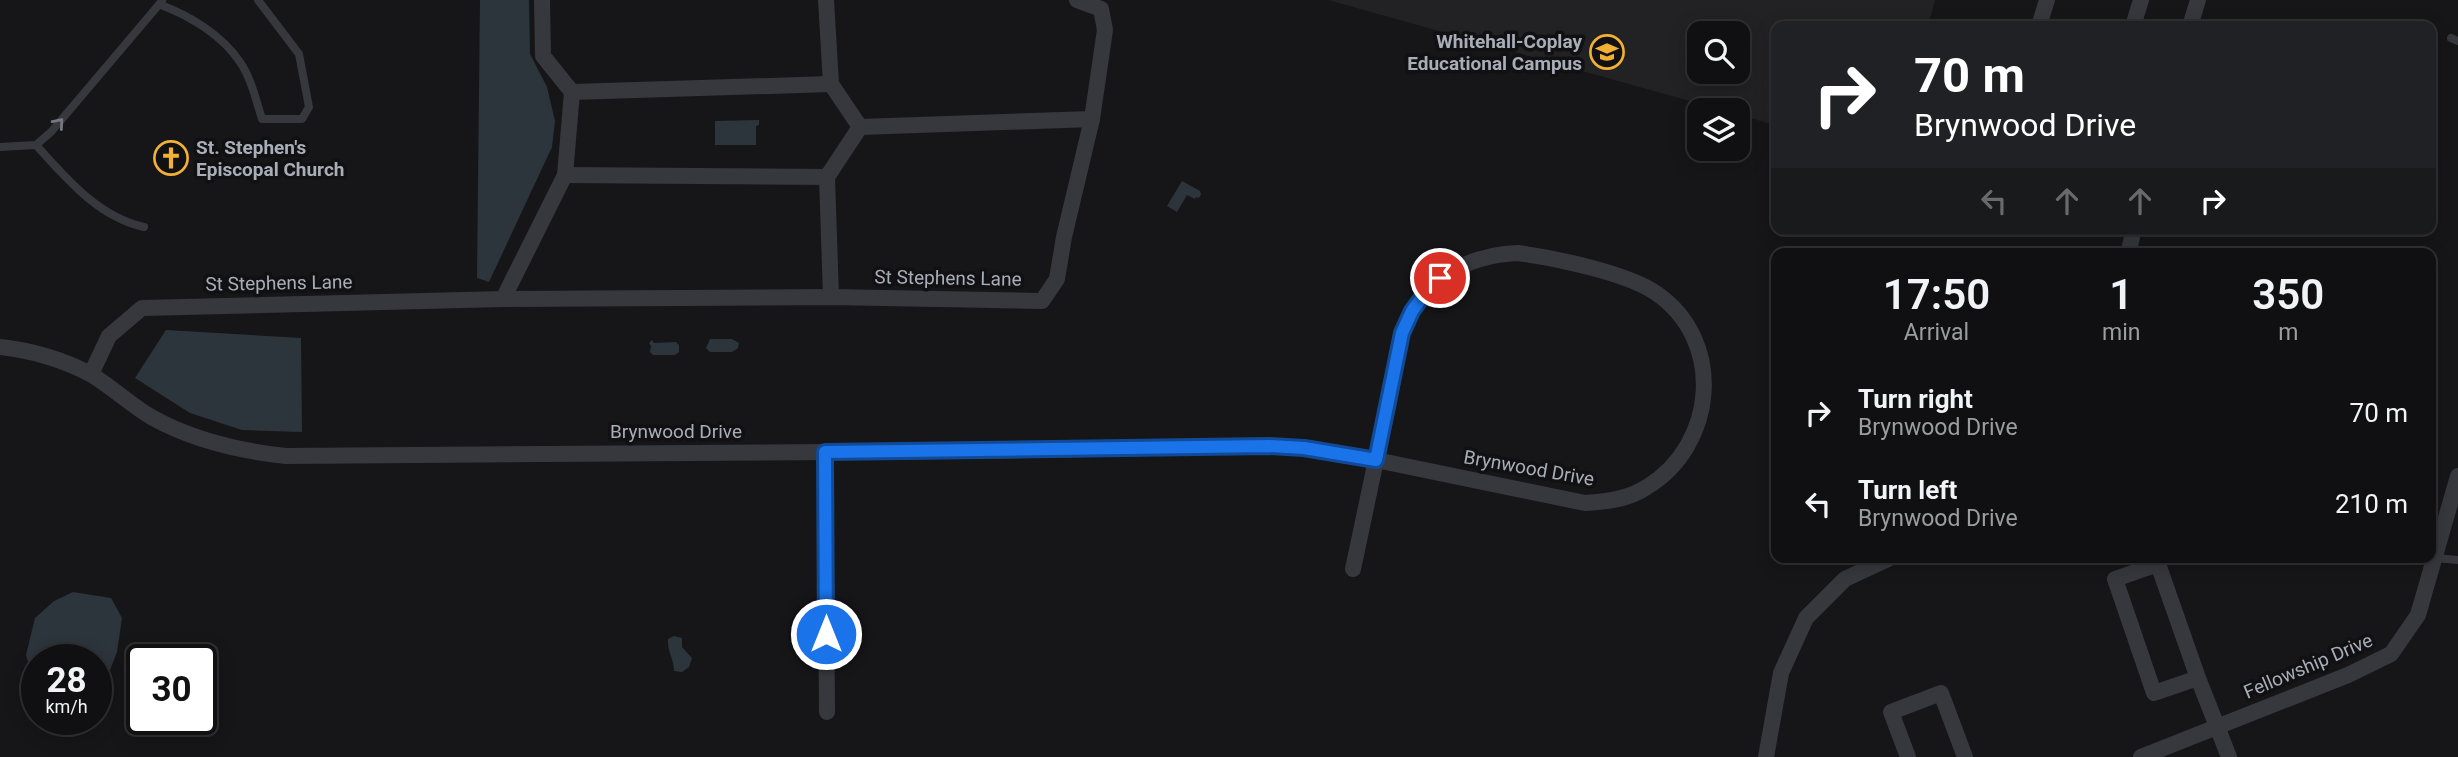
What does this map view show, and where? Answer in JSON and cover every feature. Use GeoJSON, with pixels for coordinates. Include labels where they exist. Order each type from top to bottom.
{"type":"FeatureCollection","features":[{"type":"Feature","properties":{"kind":"street"},"geometry":{"type":"LineString","coordinates":[[503,299],[565,175],[572,92],[543,55],[542,0]]}},
{"type":"Feature","properties":{"kind":"street"},"geometry":{"type":"LineString","coordinates":[[826,0],[831,84],[860,127]]}},
{"type":"Feature","properties":{"kind":"street","name":"St Stephens Lane"},"geometry":{"type":"LineString","coordinates":[[91,374],[109,336],[142,307],[503,299],[831,298],[1042,301],[1056,279],[1063,237],[1092,119],[1105,30],[1101,9],[1077,0]]}},
{"type":"Feature","properties":{"kind":"street"},"geometry":{"type":"LineString","coordinates":[[2041,21],[2047,0]]}},
{"type":"Feature","properties":{"kind":"street"},"geometry":{"type":"LineString","coordinates":[[2135,21],[2141,0]]}},
{"type":"Feature","properties":{"kind":"street"},"geometry":{"type":"LineString","coordinates":[[2191,21],[2197,0]]}},
{"type":"Feature","properties":{"kind":"street"},"geometry":{"type":"LineString","coordinates":[[572,92],[831,84]]}},
{"type":"Feature","properties":{"kind":"street"},"geometry":{"type":"LineString","coordinates":[[860,127],[1092,119]]}},
{"type":"Feature","properties":{"kind":"street"},"geometry":{"type":"LineString","coordinates":[[831,298],[827,177],[860,127]]}},
{"type":"Feature","properties":{"kind":"street"},"geometry":{"type":"LineString","coordinates":[[565,175],[827,177]]}},
{"type":"Feature","properties":{"kind":"street","name":"Brynwood Drive"},"geometry":{"type":"LineString","coordinates":[[0,347],[39,354],[91,374],[152,417],[188,435],[256,453],[300,456],[1269,446],[1304,448],[1376,460],[1586,503],[1605,502],[1646,488],[1665,474],[1688,447],[1699,426],[1705,383],[1702,359],[1695,340],[1673,307],[1658,294],[1637,282],[1518,253],[1479,258],[1440,278],[1412,311],[1402,333],[1376,460],[1353,569]]}},
{"type":"Feature","properties":{"kind":"street"},"geometry":{"type":"LineString","coordinates":[[825,452],[827,712]]}},
{"type":"Feature","properties":{"kind":"street","name":"Fellowship Drive"},"geometry":{"type":"LineString","coordinates":[[2436,554],[2458,476]]}},
{"type":"Feature","properties":{"kind":"street"},"geometry":{"type":"LineString","coordinates":[[1766,757],[1780,673],[1806,618],[1845,579],[1880,563]]}},
{"type":"Feature","properties":{"kind":"street","name":"Fellowship Drive"},"geometry":{"type":"LineString","coordinates":[[2141,757],[2348,675],[2391,654],[2418,615],[2434,563]]}},
{"type":"Feature","properties":{"kind":"street"},"geometry":{"type":"LineString","coordinates":[[2197,678],[2154,693],[2115,579],[2158,564],[2197,678],[2229,757]]}},
{"type":"Feature","properties":{"kind":"street"},"geometry":{"type":"LineString","coordinates":[[1908,757],[1891,712],[1941,693],[1965,757]]}},
{"type":"Feature","properties":{"kind":"lane"},"geometry":{"type":"LineString","coordinates":[[0,146],[36,145],[51,132],[161,2],[186,15],[219,39],[240,62],[262,119],[302,119],[309,107],[299,54],[258,0]]}},
{"type":"Feature","properties":{"kind":"lane"},"geometry":{"type":"LineString","coordinates":[[36,145],[61,173],[101,209],[132,225],[144,227]]}},
{"type":"Feature","properties":{"kind":"lane"},"geometry":{"type":"LineString","coordinates":[[2436,558],[2458,560]]}},
{"type":"Feature","properties":{"kind":"shaded area"},"geometry":{"type":"Polygon","coordinates":[[[480,0],[529,0],[530,54],[547,87],[555,121],[552,147],[489,282],[477,278],[480,0]]]}},
{"type":"Feature","properties":{"kind":"shaded area","name":"Whitehall-Coplay Educational Campus"},"geometry":{"type":"Polygon","coordinates":[[[1328,0],[1935,0],[1929,21],[1771,21],[1771,124],[1750,118],[1750,98],[1687,98],[1687,100],[1328,0]]]}},
{"type":"Feature","properties":{"kind":"shaded area"},"geometry":{"type":"Polygon","coordinates":[[[759,120],[759,125],[756,126],[756,145],[715,145],[715,121],[759,120]]]}},
{"type":"Feature","properties":{"kind":"shaded area"},"geometry":{"type":"Polygon","coordinates":[[[1182,181],[1201,194],[1195,199],[1187,195],[1177,212],[1167,206],[1182,181]]]}},
{"type":"Feature","properties":{"kind":"shaded area"},"geometry":{"type":"Polygon","coordinates":[[[166,330],[301,338],[302,432],[242,430],[190,413],[135,378],[166,330]]]}},
{"type":"Feature","properties":{"kind":"shaded area"},"geometry":{"type":"Polygon","coordinates":[[[710,339],[732,339],[739,343],[738,348],[732,352],[710,352],[706,348],[710,339]]]}},
{"type":"Feature","properties":{"kind":"shaded area"},"geometry":{"type":"Polygon","coordinates":[[[652,340],[654,343],[676,342],[679,352],[675,355],[653,355],[649,343],[652,340]]]}},
{"type":"Feature","properties":{"kind":"shaded area"},"geometry":{"type":"Polygon","coordinates":[[[73,592],[111,598],[122,618],[117,652],[112,665],[112,644],[29,644],[35,618],[54,601],[73,592]]]}},
{"type":"Feature","properties":{"kind":"shaded area"},"geometry":{"type":"Polygon","coordinates":[[[674,636],[682,638],[682,647],[692,658],[689,667],[682,672],[674,671],[668,639],[674,636]]]}},
{"type":"Feature","properties":{"kind":"place","name":"Whitehall-Coplay Educational Campus"},"geometry":{"type":"Point","coordinates":[1607,52]}},
{"type":"Feature","properties":{"kind":"place","name":"St. Stephen's Episcopal Church"},"geometry":{"type":"Point","coordinates":[171,158]}},
{"type":"Feature","properties":{"kind":"route"},"geometry":{"type":"LineString","coordinates":[[826,634],[825,452],[1269,446],[1304,448],[1376,460],[1402,333],[1412,311],[1440,278]]}}]}
